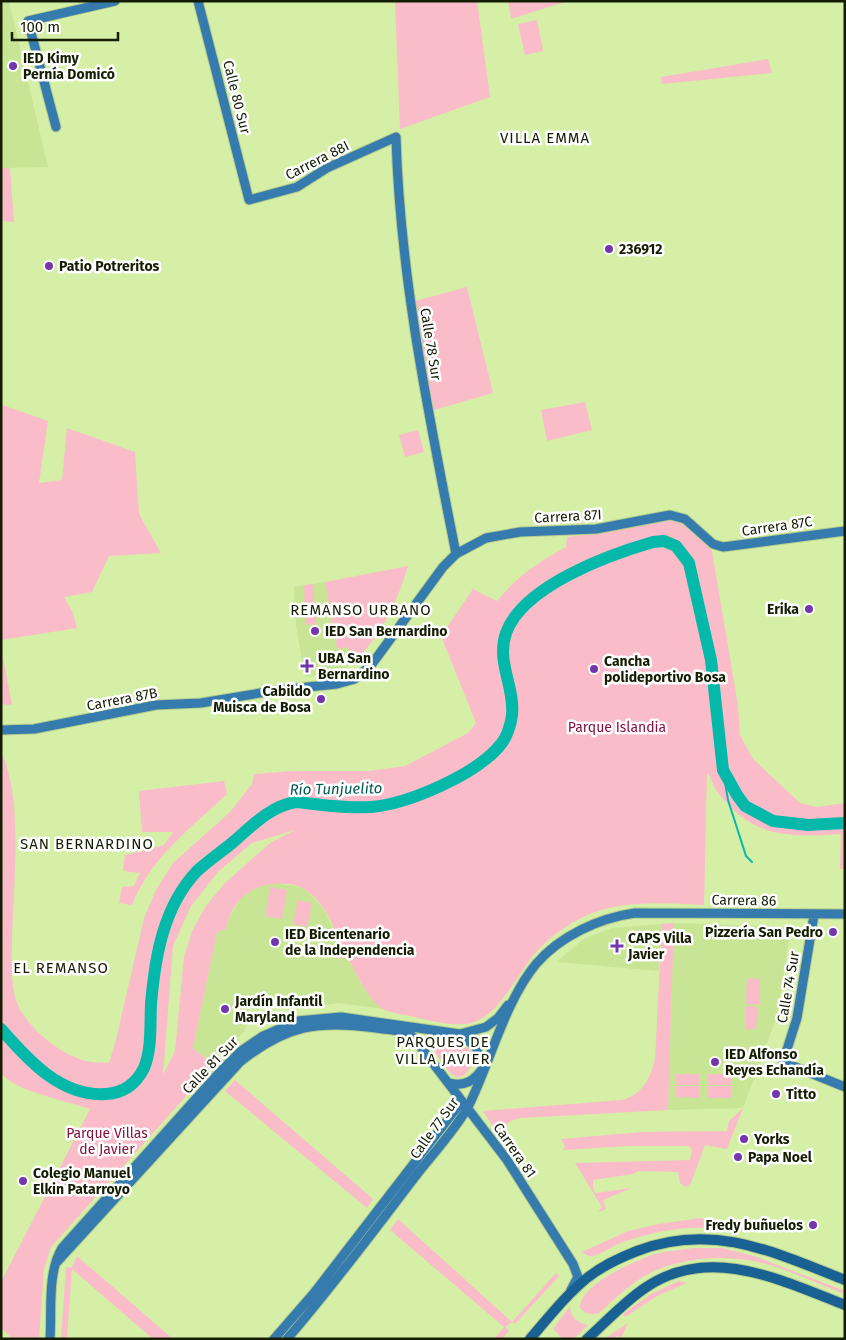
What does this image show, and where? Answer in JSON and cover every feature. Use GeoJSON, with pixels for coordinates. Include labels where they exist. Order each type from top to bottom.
{"type":"FeatureCollection","features":[{"type":"Feature","properties":{"kind":"main road"},"geometry":{"type":"LineString","coordinates":[[530,1339],[566,1297],[601,1268],[650,1247],[688,1240],[725,1240],[766,1250],[845,1280]]}},
{"type":"Feature","properties":{"kind":"main road"},"geometry":{"type":"LineString","coordinates":[[587,1339],[647,1287],[672,1275],[700,1268],[729,1267],[754,1271],[845,1305]]}},
{"type":"Feature","properties":{"kind":"street"},"geometry":{"type":"LineString","coordinates":[[56,127],[28,21],[115,1]]}},
{"type":"Feature","properties":{"kind":"street","name":"Calle 80 Sur"},"geometry":{"type":"LineString","coordinates":[[198,1],[249,200]]}},
{"type":"Feature","properties":{"kind":"street","name":"Carrera 88I"},"geometry":{"type":"LineString","coordinates":[[249,200],[297,187],[327,168],[396,137]]}},
{"type":"Feature","properties":{"kind":"street","name":"Calle 78 Sur"},"geometry":{"type":"LineString","coordinates":[[396,137],[411,304],[420,370],[456,554]]}},
{"type":"Feature","properties":{"kind":"street","name":"Carrera 87I"},"geometry":{"type":"LineString","coordinates":[[456,554],[474,542],[503,534],[596,530],[663,516],[685,519],[713,544]]}},
{"type":"Feature","properties":{"kind":"street","name":"Carrera 87C"},"geometry":{"type":"LineString","coordinates":[[713,544],[723,547],[736,546],[845,531]]}},
{"type":"Feature","properties":{"kind":"street","name":"Carrera 87B"},"geometry":{"type":"LineString","coordinates":[[1,730],[34,729],[147,707],[201,703],[278,690],[348,682],[361,675],[372,664],[443,566],[456,554]]}},
{"type":"Feature","properties":{"kind":"street","name":"Carrera 86"},"geometry":{"type":"LineString","coordinates":[[644,913],[845,914]]}},
{"type":"Feature","properties":{"kind":"street","name":"Calle 77 Sur"},"geometry":{"type":"LineString","coordinates":[[286,1339],[373,1232],[465,1104],[520,986],[550,951],[574,934],[607,919],[644,913]]}},
{"type":"Feature","properties":{"kind":"street","name":"Calle 74 Sur"},"geometry":{"type":"LineString","coordinates":[[814,915],[797,1018],[783,1062],[845,1087]]}},
{"type":"Feature","properties":{"kind":"street","name":"Calle 81 Sur"},"geometry":{"type":"LineString","coordinates":[[50,1339],[56,1263],[62,1248],[241,1051],[263,1036],[298,1021],[340,1017],[460,1034],[479,1030],[494,1022],[503,1013],[520,986]]}},
{"type":"Feature","properties":{"kind":"street","name":"Calle 81 Sur"},"geometry":{"type":"LineString","coordinates":[[56,1263],[224,1078],[254,1051],[274,1038],[295,1030],[318,1025],[344,1024],[401,1032]]}},
{"type":"Feature","properties":{"kind":"street","name":"Carrera 81"},"geometry":{"type":"LineString","coordinates":[[401,1032],[413,1037],[507,1160],[574,1264],[578,1277],[566,1297]]}},
{"type":"Feature","properties":{"kind":"street"},"geometry":{"type":"LineString","coordinates":[[448,1083],[460,1085],[470,1082],[483,1068],[476,1047],[460,1034]]}},
{"type":"Feature","properties":{"kind":"street","name":"Calle 77 Sur"},"geometry":{"type":"LineString","coordinates":[[274,1339],[314,1293],[465,1104]]}},
{"type":"Feature","properties":{"kind":"shaded area","name":"IED Kimy Pernía Domicó"},"geometry":{"type":"Polygon","coordinates":[[[1,1],[9,1],[48,167],[1,168],[1,1]]]}},
{"type":"Feature","properties":{"kind":"shaded area","name":"IED San Bernardino"},"geometry":{"type":"Polygon","coordinates":[[[325,582],[337,649],[349,647],[354,663],[339,672],[305,677],[296,626],[294,587],[325,582]]]}},
{"type":"Feature","properties":{"kind":"shaded area","name":"IED Bicentenario de la Independencia"},"geometry":{"type":"Polygon","coordinates":[[[276,883],[304,888],[324,909],[336,934],[336,958],[348,958],[361,983],[383,1009],[338,1003],[306,1007],[303,1001],[288,1003],[260,995],[249,1005],[244,1032],[211,1062],[193,1048],[217,932],[226,928],[228,919],[242,896],[258,885],[276,883]]]}},
{"type":"Feature","properties":{"kind":"shaded area","name":"IED Alfonso Reyes Echandía"},"geometry":{"type":"Polygon","coordinates":[[[674,923],[791,927],[777,1016],[743,1108],[668,1110],[674,923]]]}},
{"type":"Feature","properties":{"kind":"shaded area","name":"CAPS Villa Javier"},"geometry":{"type":"Polygon","coordinates":[[[662,924],[659,971],[556,962],[584,939],[612,928],[662,924]]]}},
{"type":"Feature","properties":{"kind":"green space"},"geometry":{"type":"Polygon","coordinates":[[[395,1],[477,1],[490,97],[400,129],[395,1]]]}},
{"type":"Feature","properties":{"kind":"green space"},"geometry":{"type":"Polygon","coordinates":[[[508,1],[568,1],[511,19],[508,1]]]}},
{"type":"Feature","properties":{"kind":"green space"},"geometry":{"type":"Polygon","coordinates":[[[537,20],[543,51],[525,55],[518,24],[537,20]]]}},
{"type":"Feature","properties":{"kind":"green space"},"geometry":{"type":"Polygon","coordinates":[[[768,59],[772,73],[662,84],[661,77],[768,59]]]}},
{"type":"Feature","properties":{"kind":"green space"},"geometry":{"type":"Polygon","coordinates":[[[1,168],[10,168],[14,222],[1,221],[1,168]]]}},
{"type":"Feature","properties":{"kind":"green space"},"geometry":{"type":"Polygon","coordinates":[[[467,287],[493,393],[434,410],[422,354],[415,301],[467,287]]]}},
{"type":"Feature","properties":{"kind":"green space"},"geometry":{"type":"Polygon","coordinates":[[[585,402],[592,430],[547,441],[541,410],[585,402]]]}},
{"type":"Feature","properties":{"kind":"green space"},"geometry":{"type":"Polygon","coordinates":[[[2,405],[48,421],[39,483],[62,480],[67,428],[135,452],[139,514],[161,553],[109,556],[92,592],[64,597],[73,613],[77,628],[1,640],[2,405]]]}},
{"type":"Feature","properties":{"kind":"green space"},"geometry":{"type":"Polygon","coordinates":[[[418,430],[424,452],[405,457],[399,435],[418,430]]]}},
{"type":"Feature","properties":{"kind":"green space"},"geometry":{"type":"Polygon","coordinates":[[[662,519],[670,520],[690,529],[712,551],[738,705],[740,735],[753,759],[800,803],[817,807],[845,803],[845,869],[840,869],[841,834],[790,835],[760,827],[746,820],[733,809],[718,793],[707,772],[704,905],[657,903],[626,905],[596,912],[581,918],[557,933],[535,953],[502,1000],[492,1010],[482,1018],[465,1024],[437,1022],[385,1010],[380,1007],[374,1002],[364,987],[348,958],[336,958],[336,938],[333,926],[327,914],[314,897],[302,888],[291,884],[265,885],[255,889],[239,900],[233,908],[226,929],[217,932],[193,1048],[214,1065],[51,1247],[44,1269],[39,1339],[13,1339],[1,1328],[1,1282],[90,1109],[28,1090],[6,1078],[1,1072],[1,752],[13,793],[15,818],[12,967],[13,986],[17,1003],[34,1028],[58,1048],[86,1061],[109,1063],[144,918],[156,890],[173,863],[230,812],[252,784],[254,774],[293,771],[369,771],[405,766],[468,733],[476,723],[441,636],[473,589],[497,601],[529,570],[566,547],[567,537],[607,532],[662,519]],[[295,830],[252,843],[218,872],[191,906],[173,946],[163,1075],[175,1051],[184,957],[192,931],[206,906],[225,883],[270,843],[295,830]]]}},
{"type":"Feature","properties":{"kind":"green space"},"geometry":{"type":"Polygon","coordinates":[[[408,566],[387,618],[373,641],[354,663],[348,647],[337,649],[325,582],[408,566]]]}},
{"type":"Feature","properties":{"kind":"green space"},"geometry":{"type":"Polygon","coordinates":[[[313,584],[316,625],[305,624],[304,585],[313,584]]]}},
{"type":"Feature","properties":{"kind":"green space"},"geometry":{"type":"Polygon","coordinates":[[[1,647],[12,705],[1,704],[1,647]]]}},
{"type":"Feature","properties":{"kind":"green space"},"geometry":{"type":"Polygon","coordinates":[[[224,781],[227,794],[161,858],[140,888],[132,905],[119,903],[122,887],[134,886],[140,873],[123,871],[125,855],[164,845],[173,832],[142,832],[139,791],[224,781]]]}},
{"type":"Feature","properties":{"kind":"green space"},"geometry":{"type":"Polygon","coordinates":[[[270,887],[287,890],[282,919],[265,916],[270,887]]]}},
{"type":"Feature","properties":{"kind":"green space"},"geometry":{"type":"Polygon","coordinates":[[[298,900],[312,903],[307,927],[293,924],[298,900]]]}},
{"type":"Feature","properties":{"kind":"green space"},"geometry":{"type":"Polygon","coordinates":[[[674,923],[668,1110],[521,1118],[513,1120],[504,1127],[501,1139],[483,1111],[622,1100],[629,1098],[640,1090],[648,1079],[655,1059],[662,924],[674,923]]]}},
{"type":"Feature","properties":{"kind":"green space"},"geometry":{"type":"Polygon","coordinates":[[[747,978],[760,979],[759,1005],[746,1004],[747,978]]]}},
{"type":"Feature","properties":{"kind":"green space"},"geometry":{"type":"Polygon","coordinates":[[[746,1006],[758,1007],[756,1029],[745,1029],[746,1006]]]}},
{"type":"Feature","properties":{"kind":"green space"},"geometry":{"type":"Polygon","coordinates":[[[437,1039],[462,1045],[472,1053],[471,1067],[464,1076],[456,1077],[449,1072],[432,1048],[437,1039]]]}},
{"type":"Feature","properties":{"kind":"green space"},"geometry":{"type":"Polygon","coordinates":[[[676,1074],[699,1074],[699,1085],[676,1085],[676,1074]]]}},
{"type":"Feature","properties":{"kind":"green space"},"geometry":{"type":"Polygon","coordinates":[[[708,1074],[731,1074],[731,1085],[708,1085],[708,1074]]]}},
{"type":"Feature","properties":{"kind":"green space"},"geometry":{"type":"Polygon","coordinates":[[[235,1080],[373,1199],[367,1208],[225,1091],[235,1080]]]}},
{"type":"Feature","properties":{"kind":"green space"},"geometry":{"type":"Polygon","coordinates":[[[676,1086],[699,1086],[699,1098],[676,1097],[676,1086]]]}},
{"type":"Feature","properties":{"kind":"green space"},"geometry":{"type":"Polygon","coordinates":[[[708,1086],[731,1086],[731,1098],[708,1098],[708,1086]]]}},
{"type":"Feature","properties":{"kind":"green space"},"geometry":{"type":"Polygon","coordinates":[[[743,1108],[727,1149],[705,1145],[691,1183],[686,1187],[680,1183],[678,1172],[639,1171],[633,1174],[593,1180],[593,1190],[596,1193],[632,1188],[603,1200],[606,1209],[598,1212],[602,1207],[575,1163],[690,1160],[692,1150],[689,1146],[628,1146],[563,1150],[565,1146],[561,1139],[642,1132],[727,1131],[729,1121],[743,1108]]]}},
{"type":"Feature","properties":{"kind":"green space"},"geometry":{"type":"Polygon","coordinates":[[[700,1218],[712,1222],[710,1228],[675,1229],[651,1234],[618,1244],[593,1256],[588,1256],[582,1252],[628,1231],[700,1218]]]}},
{"type":"Feature","properties":{"kind":"green space"},"geometry":{"type":"Polygon","coordinates":[[[398,1219],[512,1322],[505,1327],[509,1331],[502,1339],[494,1339],[504,1327],[390,1230],[398,1219]]]}},
{"type":"Feature","properties":{"kind":"green space"},"geometry":{"type":"Polygon","coordinates":[[[693,1248],[722,1248],[754,1256],[845,1291],[845,1294],[762,1263],[720,1258],[676,1263],[650,1273],[629,1286],[599,1313],[588,1314],[580,1308],[582,1299],[589,1290],[598,1282],[622,1268],[655,1254],[693,1248]]]}},
{"type":"Feature","properties":{"kind":"green space"},"geometry":{"type":"Polygon","coordinates":[[[77,1256],[173,1339],[153,1339],[72,1269],[67,1339],[61,1339],[66,1267],[71,1268],[77,1256]]]}},
{"type":"Feature","properties":{"kind":"green space"},"geometry":{"type":"Polygon","coordinates":[[[556,1273],[559,1276],[515,1324],[512,1322],[556,1273]]]}},
{"type":"Feature","properties":{"kind":"green space"},"geometry":{"type":"Polygon","coordinates":[[[679,1281],[687,1283],[659,1295],[625,1317],[623,1314],[651,1294],[679,1281]]]}},
{"type":"Feature","properties":{"kind":"green space"},"geometry":{"type":"Polygon","coordinates":[[[570,1306],[571,1313],[575,1319],[588,1325],[573,1339],[563,1339],[553,1329],[570,1306]]]}},
{"type":"Feature","properties":{"kind":"green space"},"geometry":{"type":"Polygon","coordinates":[[[628,1323],[621,1338],[617,1335],[615,1339],[604,1339],[628,1323]]]}},
{"type":"Feature","properties":{"kind":"waterway","name":"Río Tunjuelito"},"geometry":{"type":"LineString","coordinates":[[1,1029],[34,1064],[60,1083],[90,1093],[106,1094],[118,1092],[129,1087],[141,1074],[147,1061],[155,968],[163,933],[176,900],[185,885],[197,871],[261,818],[286,804],[295,802],[342,807],[386,805],[441,786],[476,766],[501,744],[511,722],[511,694],[503,654],[506,633],[515,616],[548,587],[569,575],[613,555],[653,542],[664,541],[676,546],[689,563],[711,660],[723,770],[737,795],[745,806],[773,821],[808,825],[845,823]]}},
{"type":"Feature","properties":{"kind":"waterway"},"geometry":{"type":"LineString","coordinates":[[723,770],[728,800],[746,856],[752,862]]}},
{"type":"Feature","properties":{"kind":"place","name":"IED Kimy Pernía Domicó"},"geometry":{"type":"Point","coordinates":[13,66]}},
{"type":"Feature","properties":{"kind":"place","name":"236912"},"geometry":{"type":"Point","coordinates":[609,249]}},
{"type":"Feature","properties":{"kind":"place","name":"Patio Potreritos"},"geometry":{"type":"Point","coordinates":[49,266]}},
{"type":"Feature","properties":{"kind":"place","name":"Erika"},"geometry":{"type":"Point","coordinates":[809,609]}},
{"type":"Feature","properties":{"kind":"place","name":"IED San Bernardino"},"geometry":{"type":"Point","coordinates":[315,631]}},
{"type":"Feature","properties":{"kind":"place","name":"UBA San Bernardino"},"geometry":{"type":"Point","coordinates":[307,666]}},
{"type":"Feature","properties":{"kind":"place","name":"Cancha polideportivo Bosa"},"geometry":{"type":"Point","coordinates":[594,669]}},
{"type":"Feature","properties":{"kind":"place","name":"Cabildo Muisca de Bosa"},"geometry":{"type":"Point","coordinates":[321,699]}},
{"type":"Feature","properties":{"kind":"place","name":"Pizzería San Pedro"},"geometry":{"type":"Point","coordinates":[833,932]}},
{"type":"Feature","properties":{"kind":"place","name":"IED Bicentenario de la Independencia"},"geometry":{"type":"Point","coordinates":[275,942]}},
{"type":"Feature","properties":{"kind":"place","name":"CAPS Villa Javier"},"geometry":{"type":"Point","coordinates":[617,946]}},
{"type":"Feature","properties":{"kind":"place","name":"Jardín Infantil Maryland"},"geometry":{"type":"Point","coordinates":[225,1009]}},
{"type":"Feature","properties":{"kind":"place","name":"IED Alfonso Reyes Echandía"},"geometry":{"type":"Point","coordinates":[715,1062]}},
{"type":"Feature","properties":{"kind":"place","name":"Titto"},"geometry":{"type":"Point","coordinates":[776,1094]}},
{"type":"Feature","properties":{"kind":"place","name":"Yorks"},"geometry":{"type":"Point","coordinates":[744,1139]}},
{"type":"Feature","properties":{"kind":"place","name":"Papa Noel"},"geometry":{"type":"Point","coordinates":[738,1157]}},
{"type":"Feature","properties":{"kind":"place","name":"Colegio Manuel Elkin Patarroyo"},"geometry":{"type":"Point","coordinates":[23,1181]}},
{"type":"Feature","properties":{"kind":"place","name":"Fredy buñuelos"},"geometry":{"type":"Point","coordinates":[813,1225]}},
{"type":"Feature","properties":{"kind":"district","name":"VILLA EMMA"},"geometry":{"type":"Point","coordinates":[545,138]}},
{"type":"Feature","properties":{"kind":"district","name":"REMANSO URBANO"},"geometry":{"type":"Point","coordinates":[361,610]}},
{"type":"Feature","properties":{"kind":"district","name":"SAN BERNARDINO"},"geometry":{"type":"Point","coordinates":[87,844]}},
{"type":"Feature","properties":{"kind":"district","name":"EL REMANSO"},"geometry":{"type":"Point","coordinates":[61,968]}},
{"type":"Feature","properties":{"kind":"district","name":"PARQUES DE VILLA JAVIER"},"geometry":{"type":"Point","coordinates":[443,1050]}},
{"type":"Feature","properties":{"kind":"park label","name":"Parque Islandia"},"geometry":{"type":"Point","coordinates":[617,727]}},
{"type":"Feature","properties":{"kind":"park label","name":"Parque Villas de Javier"},"geometry":{"type":"Point","coordinates":[107,1142]}}]}
